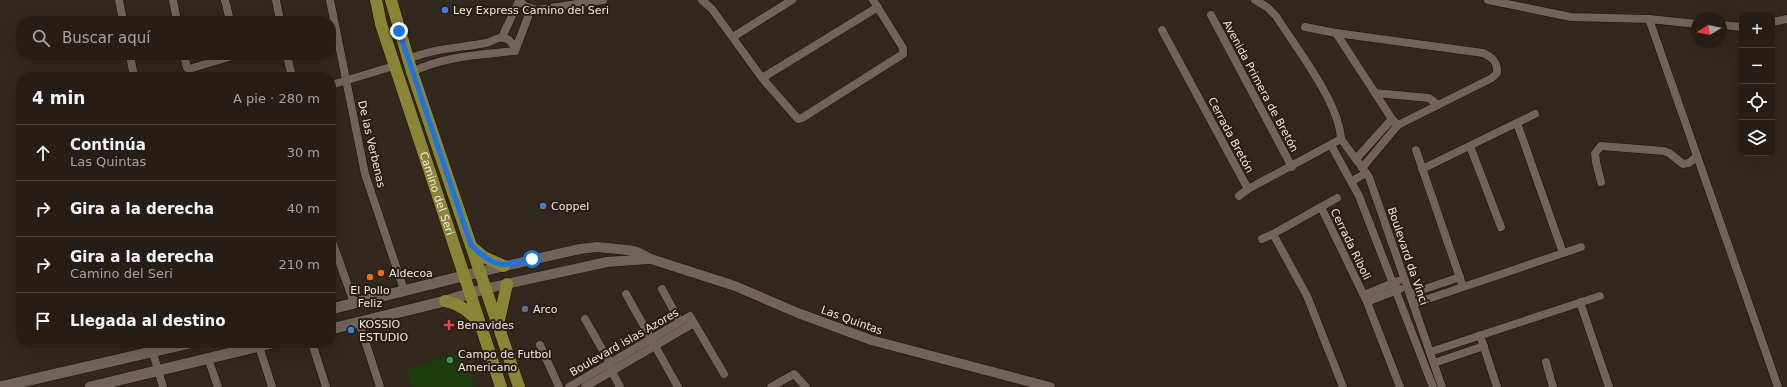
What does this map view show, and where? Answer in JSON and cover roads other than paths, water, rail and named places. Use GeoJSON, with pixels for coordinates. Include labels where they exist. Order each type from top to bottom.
{"type":"FeatureCollection","features":[{"type":"Feature","properties":{"kind":"main road","name":"Camino del Seri"},"geometry":{"type":"LineString","coordinates":[[376,0],[381,24],[394,66],[501,387]]}},
{"type":"Feature","properties":{"kind":"main road","name":"Camino del Seri"},"geometry":{"type":"LineString","coordinates":[[391,0],[412,72],[471,245],[484,289],[519,387]]}},
{"type":"Feature","properties":{"kind":"main road"},"geometry":{"type":"LineString","coordinates":[[471,245],[484,258],[504,266]]}},
{"type":"Feature","properties":{"kind":"main road"},"geometry":{"type":"LineString","coordinates":[[336,308],[479,272]]}},
{"type":"Feature","properties":{"kind":"main road"},"geometry":{"type":"LineString","coordinates":[[498,326],[507,284]]}},
{"type":"Feature","properties":{"kind":"main road"},"geometry":{"type":"LineString","coordinates":[[336,328],[445,301],[484,289]]}},
{"type":"Feature","properties":{"kind":"main road"},"geometry":{"type":"LineString","coordinates":[[445,301],[462,306],[480,322]]}},
{"type":"Feature","properties":{"kind":"main road"},"geometry":{"type":"LineString","coordinates":[[0,387],[147,348]]}},
{"type":"Feature","properties":{"kind":"main road"},"geometry":{"type":"LineString","coordinates":[[90,387],[250,348]]}},
{"type":"Feature","properties":{"kind":"street"},"geometry":{"type":"LineString","coordinates":[[119,0],[122,16]]}},
{"type":"Feature","properties":{"kind":"street"},"geometry":{"type":"LineString","coordinates":[[173,0],[176,16]]}},
{"type":"Feature","properties":{"kind":"street"},"geometry":{"type":"LineString","coordinates":[[225,0],[229,16]]}},
{"type":"Feature","properties":{"kind":"street"},"geometry":{"type":"LineString","coordinates":[[276,0],[279,16]]}},
{"type":"Feature","properties":{"kind":"street","name":"De las Verbenas"},"geometry":{"type":"LineString","coordinates":[[330,0],[333,16]]}},
{"type":"Feature","properties":{"kind":"street"},"geometry":{"type":"LineString","coordinates":[[502,37],[519,0],[531,9],[544,10],[602,0]]}},
{"type":"Feature","properties":{"kind":"street"},"geometry":{"type":"LineString","coordinates":[[702,0],[712,9],[762,78],[798,119],[802,118],[903,54],[903,48],[876,3],[762,78]]}},
{"type":"Feature","properties":{"kind":"street"},"geometry":{"type":"LineString","coordinates":[[732,37],[792,0]]}},
{"type":"Feature","properties":{"kind":"street"},"geometry":{"type":"LineString","coordinates":[[1255,0],[1276,16],[1327,96],[1340,130],[1341,139]]}},
{"type":"Feature","properties":{"kind":"street"},"geometry":{"type":"LineString","coordinates":[[1488,0],[1571,17],[1649,19],[1691,23]]}},
{"type":"Feature","properties":{"kind":"street"},"geometry":{"type":"LineString","coordinates":[[515,51],[531,9]]}},
{"type":"Feature","properties":{"kind":"street","name":"Avenida Primera de Bretón"},"geometry":{"type":"LineString","coordinates":[[1211,15],[1292,167]]}},
{"type":"Feature","properties":{"kind":"street"},"geometry":{"type":"LineString","coordinates":[[1649,19],[1778,387]]}},
{"type":"Feature","properties":{"kind":"street"},"geometry":{"type":"LineString","coordinates":[[1775,21],[1787,19]]}},
{"type":"Feature","properties":{"kind":"street"},"geometry":{"type":"LineString","coordinates":[[1727,25],[1739,26]]}},
{"type":"Feature","properties":{"kind":"street"},"geometry":{"type":"LineString","coordinates":[[1305,27],[1483,53],[1494,60],[1497,67],[1497,73],[1492,78],[1438,105],[1395,122],[1356,159]]}},
{"type":"Feature","properties":{"kind":"street","name":"De las Verbenas"},"geometry":{"type":"LineString","coordinates":[[336,30],[366,174],[404,290]]}},
{"type":"Feature","properties":{"kind":"street","name":"Cerrada Bretón"},"geometry":{"type":"LineString","coordinates":[[1162,30],[1248,189],[1292,167],[1341,139]]}},
{"type":"Feature","properties":{"kind":"street"},"geometry":{"type":"LineString","coordinates":[[1336,32],[1395,122]]}},
{"type":"Feature","properties":{"kind":"street"},"geometry":{"type":"LineString","coordinates":[[408,59],[433,50],[452,46],[489,42],[493,39],[502,37],[512,42],[515,51]]}},
{"type":"Feature","properties":{"kind":"street"},"geometry":{"type":"LineString","coordinates":[[489,42],[490,54]]}},
{"type":"Feature","properties":{"kind":"street"},"geometry":{"type":"LineString","coordinates":[[452,46],[454,58]]}},
{"type":"Feature","properties":{"kind":"street"},"geometry":{"type":"LineString","coordinates":[[412,72],[431,64],[454,58],[515,51]]}},
{"type":"Feature","properties":{"kind":"street"},"geometry":{"type":"LineString","coordinates":[[131,60],[133,72]]}},
{"type":"Feature","properties":{"kind":"street"},"geometry":{"type":"LineString","coordinates":[[185,60],[187,68],[189,69],[219,60]]}},
{"type":"Feature","properties":{"kind":"street"},"geometry":{"type":"LineString","coordinates":[[288,60],[291,72]]}},
{"type":"Feature","properties":{"kind":"street"},"geometry":{"type":"LineString","coordinates":[[336,83],[394,66]]}},
{"type":"Feature","properties":{"kind":"street"},"geometry":{"type":"LineString","coordinates":[[1375,93],[1429,98],[1438,105]]}},
{"type":"Feature","properties":{"kind":"street"},"geometry":{"type":"LineString","coordinates":[[1422,169],[1535,114]]}},
{"type":"Feature","properties":{"kind":"street"},"geometry":{"type":"LineString","coordinates":[[1352,181],[1364,170],[1395,122]]}},
{"type":"Feature","properties":{"kind":"street"},"geometry":{"type":"LineString","coordinates":[[1517,123],[1563,253]]}},
{"type":"Feature","properties":{"kind":"street","name":"Boulevard da Vinci"},"geometry":{"type":"LineString","coordinates":[[1341,139],[1364,170],[1407,286],[1442,387]]}},
{"type":"Feature","properties":{"kind":"street","name":"Boulevard da Vinci"},"geometry":{"type":"LineString","coordinates":[[1331,145],[1352,181],[1395,287],[1433,387]]}},
{"type":"Feature","properties":{"kind":"street"},"geometry":{"type":"LineString","coordinates":[[1470,146],[1501,227]]}},
{"type":"Feature","properties":{"kind":"street"},"geometry":{"type":"LineString","coordinates":[[1601,182],[1595,153],[1601,146],[1669,152],[1683,164],[1689,163],[1697,156]]}},
{"type":"Feature","properties":{"kind":"street"},"geometry":{"type":"LineString","coordinates":[[1416,150],[1464,287]]}},
{"type":"Feature","properties":{"kind":"street"},"geometry":{"type":"LineString","coordinates":[[1239,196],[1248,189]]}},
{"type":"Feature","properties":{"kind":"street"},"geometry":{"type":"LineString","coordinates":[[1321,207],[1337,198]]}},
{"type":"Feature","properties":{"kind":"street","name":"Cerrada Riboli"},"geometry":{"type":"LineString","coordinates":[[1262,239],[1321,207],[1366,298],[1400,387]]}},
{"type":"Feature","properties":{"kind":"street"},"geometry":{"type":"LineString","coordinates":[[1273,234],[1307,296],[1343,387]]}},
{"type":"Feature","properties":{"kind":"street"},"geometry":{"type":"LineString","coordinates":[[1413,304],[1581,247]]}},
{"type":"Feature","properties":{"kind":"street","name":"Las Quintas"},"geometry":{"type":"LineString","coordinates":[[479,272],[562,252],[597,248],[628,250],[735,286],[798,313],[871,340],[1050,387]]}},
{"type":"Feature","properties":{"kind":"street"},"geometry":{"type":"LineString","coordinates":[[336,252],[354,303]]}},
{"type":"Feature","properties":{"kind":"street","name":"Las Quintas"},"geometry":{"type":"LineString","coordinates":[[484,289],[607,262],[651,259]]}},
{"type":"Feature","properties":{"kind":"street"},"geometry":{"type":"LineString","coordinates":[[1366,298],[1395,287],[1460,278]]}},
{"type":"Feature","properties":{"kind":"street"},"geometry":{"type":"LineString","coordinates":[[662,289],[680,322]]}},
{"type":"Feature","properties":{"kind":"street"},"geometry":{"type":"LineString","coordinates":[[626,294],[652,343],[678,387]]}},
{"type":"Feature","properties":{"kind":"street"},"geometry":{"type":"LineString","coordinates":[[1430,352],[1600,296]]}},
{"type":"Feature","properties":{"kind":"street"},"geometry":{"type":"LineString","coordinates":[[1580,302],[1609,387]]}},
{"type":"Feature","properties":{"kind":"street"},"geometry":{"type":"LineString","coordinates":[[585,319],[610,363],[612,372],[620,387]]}},
{"type":"Feature","properties":{"kind":"street"},"geometry":{"type":"LineString","coordinates":[[692,320],[724,374]]}},
{"type":"Feature","properties":{"kind":"street","name":"Boulevard islas Azores"},"geometry":{"type":"LineString","coordinates":[[584,387],[612,372],[680,322],[692,320]]}},
{"type":"Feature","properties":{"kind":"street","name":"Boulevard islas Azores"},"geometry":{"type":"LineString","coordinates":[[569,387],[610,363],[652,343],[692,320]]}},
{"type":"Feature","properties":{"kind":"street"},"geometry":{"type":"LineString","coordinates":[[359,322],[380,387]]}},
{"type":"Feature","properties":{"kind":"street"},"geometry":{"type":"LineString","coordinates":[[1480,335],[1497,387]]}},
{"type":"Feature","properties":{"kind":"street"},"geometry":{"type":"LineString","coordinates":[[540,345],[559,387]]}},
{"type":"Feature","properties":{"kind":"street"},"geometry":{"type":"LineString","coordinates":[[1434,363],[1484,346]]}},
{"type":"Feature","properties":{"kind":"street"},"geometry":{"type":"LineString","coordinates":[[151,348],[163,387]]}},
{"type":"Feature","properties":{"kind":"street"},"geometry":{"type":"LineString","coordinates":[[260,348],[272,387]]}},
{"type":"Feature","properties":{"kind":"street"},"geometry":{"type":"LineString","coordinates":[[314,348],[326,387]]}},
{"type":"Feature","properties":{"kind":"street"},"geometry":{"type":"LineString","coordinates":[[208,358],[218,387]]}},
{"type":"Feature","properties":{"kind":"street"},"geometry":{"type":"LineString","coordinates":[[1546,362],[1553,387]]}},
{"type":"Feature","properties":{"kind":"street"},"geometry":{"type":"LineString","coordinates":[[771,387],[793,374],[797,376],[806,387]]}},
{"type":"Feature","properties":{"kind":"place","name":"Ley Express Camino del Seri"},"geometry":{"type":"Point","coordinates":[445,10]}},
{"type":"Feature","properties":{"kind":"place","name":"Coppel"},"geometry":{"type":"Point","coordinates":[543,206]}},
{"type":"Feature","properties":{"kind":"place","name":"Aldecoa"},"geometry":{"type":"Point","coordinates":[381,273]}},
{"type":"Feature","properties":{"kind":"place","name":"El Pollo Feliz"},"geometry":{"type":"Point","coordinates":[370,277]}},
{"type":"Feature","properties":{"kind":"place","name":"Arco"},"geometry":{"type":"Point","coordinates":[525,309]}},
{"type":"Feature","properties":{"kind":"place","name":"Benavides"},"geometry":{"type":"Point","coordinates":[449,325]}},
{"type":"Feature","properties":{"kind":"place","name":"KOSSIO ESTUDIO"},"geometry":{"type":"Point","coordinates":[351,330]}},
{"type":"Feature","properties":{"kind":"place","name":"Campo de Futbol Americano"},"geometry":{"type":"Point","coordinates":[450,360]}}]}
